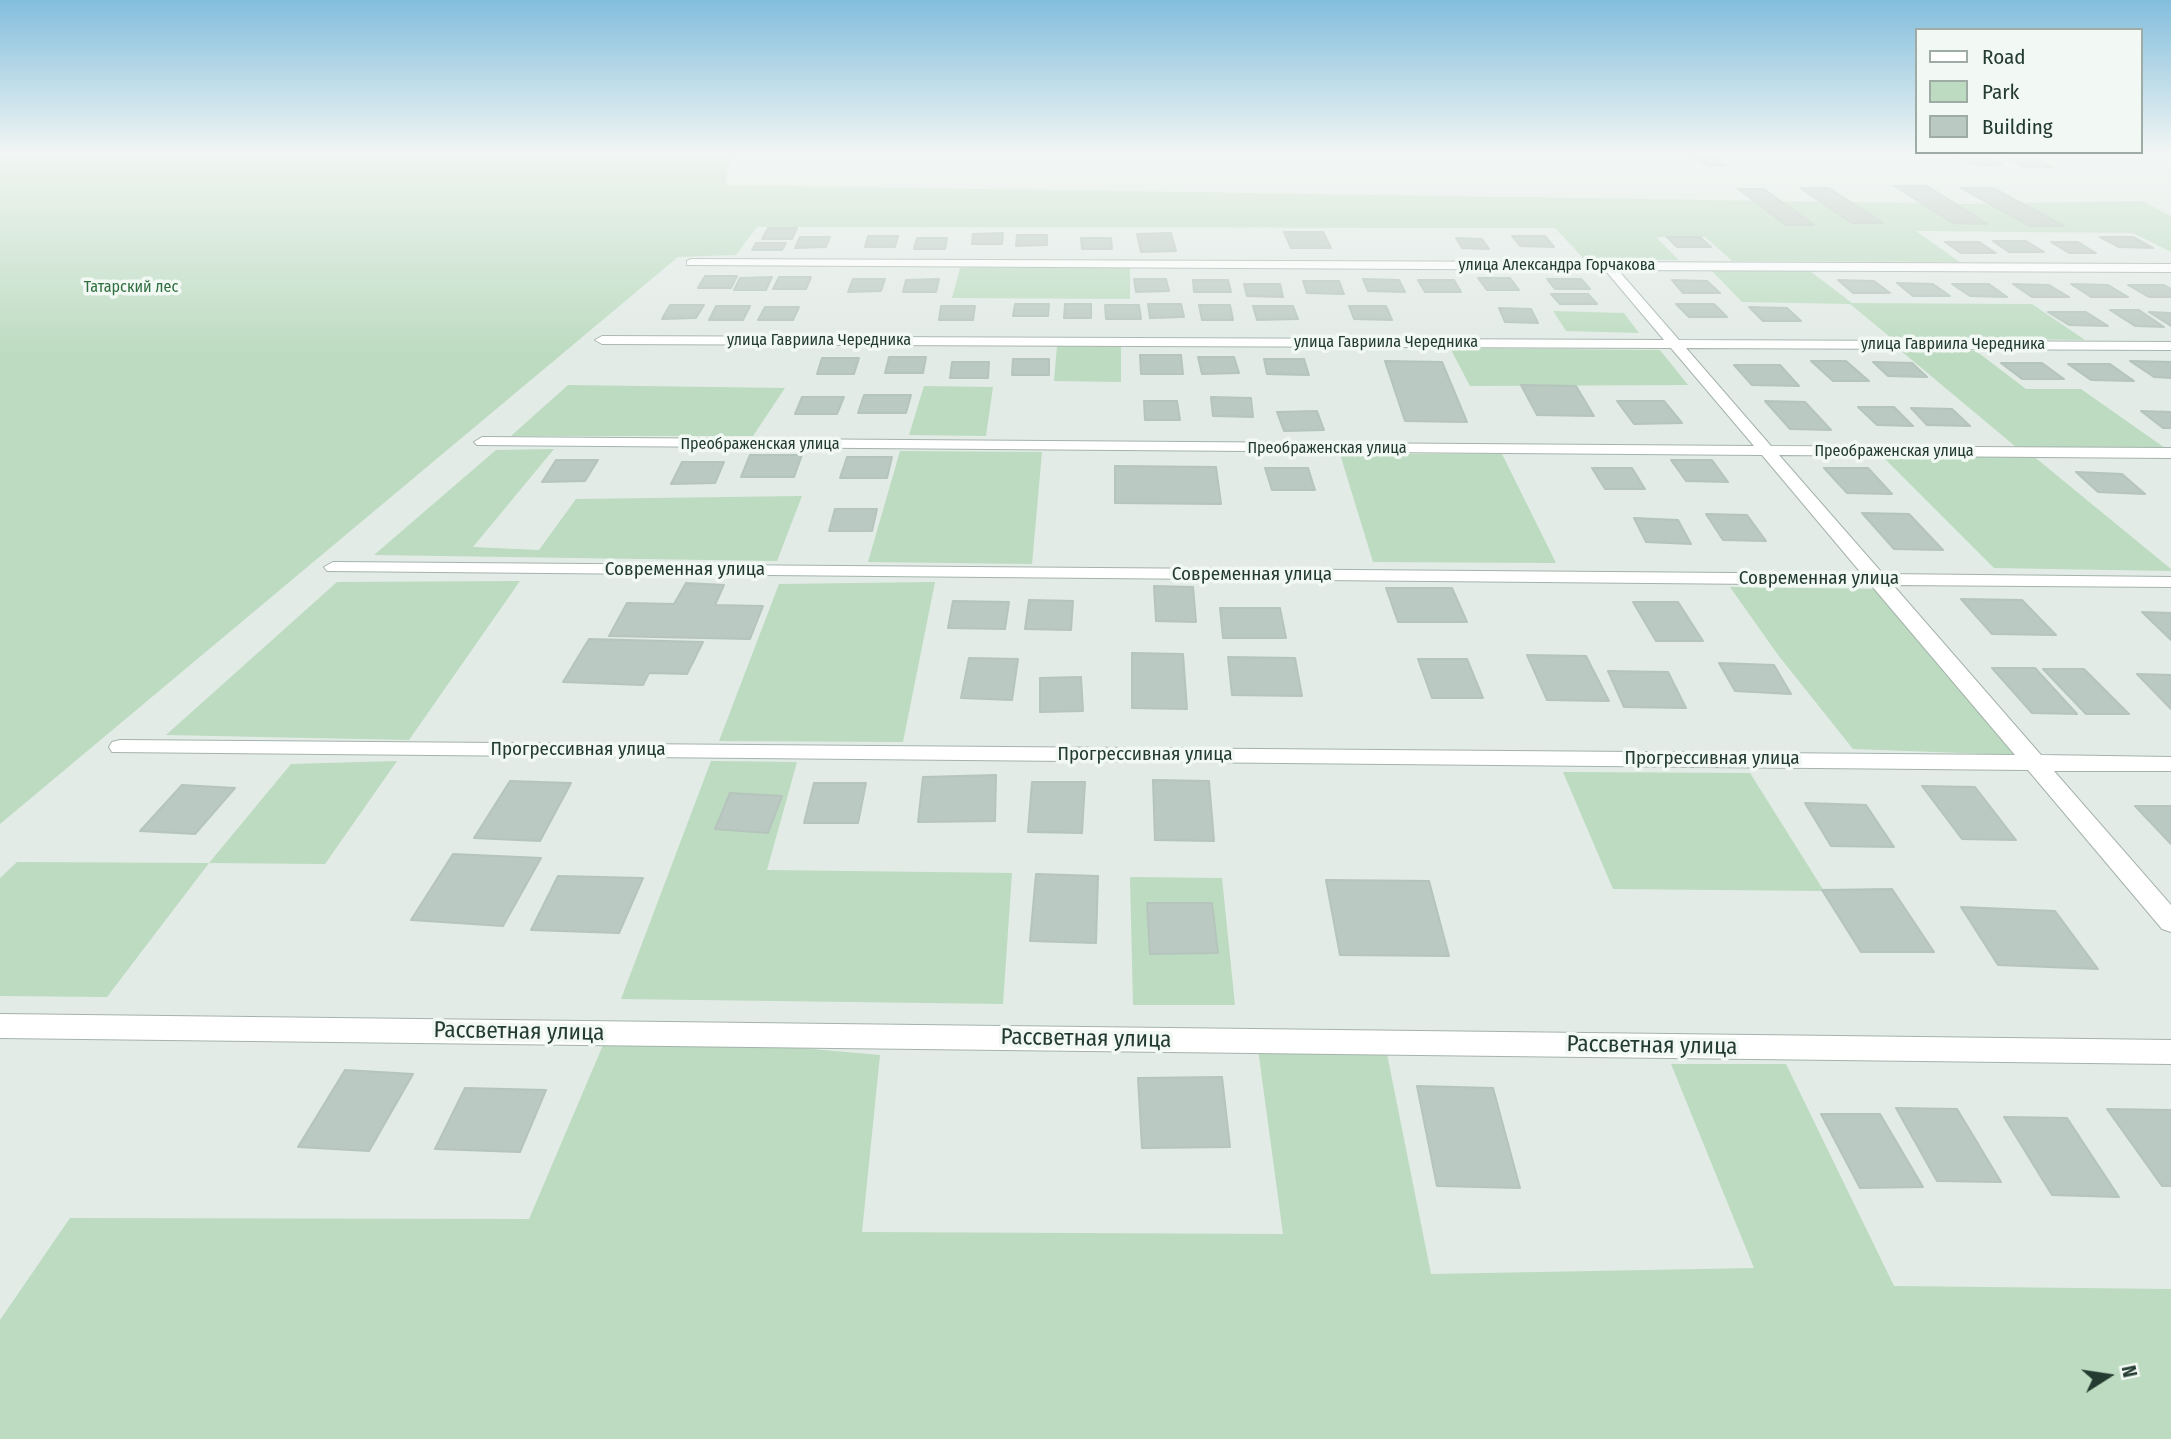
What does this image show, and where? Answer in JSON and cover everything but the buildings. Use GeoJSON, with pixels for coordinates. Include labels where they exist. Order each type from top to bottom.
{"type":"FeatureCollection","features":[{"type":"Feature","properties":{"kind":"street","name":"улица Александра Горчакова"},"geometry":{"type":"LineString","coordinates":[[691,263],[2171,268]]}},
{"type":"Feature","properties":{"kind":"street"},"geometry":{"type":"LineString","coordinates":[[1609,267],[2171,922]]}},
{"type":"Feature","properties":{"kind":"street","name":"улица Гавриила Чередника"},"geometry":{"type":"LineString","coordinates":[[602,340],[2171,346]]}},
{"type":"Feature","properties":{"kind":"street","name":"Преображенская улица"},"geometry":{"type":"LineString","coordinates":[[482,442],[2171,453]]}},
{"type":"Feature","properties":{"kind":"street","name":"Современная улица"},"geometry":{"type":"LineString","coordinates":[[333,567],[2171,582]]}},
{"type":"Feature","properties":{"kind":"street","name":"Прогрессивная улица"},"geometry":{"type":"LineString","coordinates":[[120,747],[2171,764]]}},
{"type":"Feature","properties":{"kind":"street","name":"Рассветная улица"},"geometry":{"type":"LineString","coordinates":[[0,1026],[2171,1052]]}},
{"type":"Feature","properties":{"kind":"green space","name":"Татарский лес"},"geometry":{"type":"Polygon","coordinates":[[[0,222],[2171,222],[2171,252],[2133,233],[1916,231],[1960,262],[1732,261],[1705,237],[1656,237],[1679,260],[1585,260],[1555,228],[757,227],[736,255],[678,257],[0,824],[0,222]]]}},
{"type":"Feature","properties":{"kind":"green space"},"geometry":{"type":"Polygon","coordinates":[[[1130,266],[1130,299],[952,298],[960,268],[1130,266]]]}},
{"type":"Feature","properties":{"kind":"green space"},"geometry":{"type":"Polygon","coordinates":[[[1712,271],[1810,271],[1852,303],[2032,304],[2085,340],[1890,337],[1850,304],[1742,302],[1712,271]]]}},
{"type":"Feature","properties":{"kind":"green space"},"geometry":{"type":"Polygon","coordinates":[[[1553,311],[1624,313],[1639,333],[1566,331],[1553,311]]]}},
{"type":"Feature","properties":{"kind":"green space"},"geometry":{"type":"Polygon","coordinates":[[[1121,345],[1121,382],[1054,381],[1057,346],[1121,345]]]}},
{"type":"Feature","properties":{"kind":"green space"},"geometry":{"type":"Polygon","coordinates":[[[1450,348],[1660,350],[1688,385],[1470,386],[1450,348]]]}},
{"type":"Feature","properties":{"kind":"green space"},"geometry":{"type":"Polygon","coordinates":[[[1900,350],[1976,351],[2026,389],[2081,389],[2165,448],[2016,447],[1900,350]]]}},
{"type":"Feature","properties":{"kind":"green space"},"geometry":{"type":"Polygon","coordinates":[[[568,385],[785,388],[753,436],[511,436],[568,385]]]}},
{"type":"Feature","properties":{"kind":"green space"},"geometry":{"type":"Polygon","coordinates":[[[924,386],[993,387],[986,436],[909,435],[924,386]]]}},
{"type":"Feature","properties":{"kind":"green space"},"geometry":{"type":"Polygon","coordinates":[[[554,449],[473,547],[539,550],[576,499],[802,496],[777,561],[374,555],[496,450],[554,449]]]}},
{"type":"Feature","properties":{"kind":"green space"},"geometry":{"type":"Polygon","coordinates":[[[900,451],[1042,452],[1032,564],[868,562],[900,451]]]}},
{"type":"Feature","properties":{"kind":"green space"},"geometry":{"type":"Polygon","coordinates":[[[1340,454],[1502,454],[1556,563],[1373,562],[1340,454]]]}},
{"type":"Feature","properties":{"kind":"green space"},"geometry":{"type":"Polygon","coordinates":[[[2032,455],[2171,571],[1994,568],[1882,456],[2032,455]]]}},
{"type":"Feature","properties":{"kind":"green space"},"geometry":{"type":"Polygon","coordinates":[[[520,581],[409,740],[166,735],[337,582],[520,581]]]}},
{"type":"Feature","properties":{"kind":"green space"},"geometry":{"type":"Polygon","coordinates":[[[935,582],[903,742],[719,741],[779,584],[935,582]]]}},
{"type":"Feature","properties":{"kind":"green space"},"geometry":{"type":"Polygon","coordinates":[[[1730,587],[1877,589],[2016,755],[1853,749],[1778,655],[1730,587]]]}},
{"type":"Feature","properties":{"kind":"green space"},"geometry":{"type":"Polygon","coordinates":[[[397,761],[325,864],[209,863],[291,764],[397,761]]]}},
{"type":"Feature","properties":{"kind":"green space"},"geometry":{"type":"Polygon","coordinates":[[[711,761],[797,762],[767,870],[1012,873],[1003,1004],[621,999],[711,761]]]}},
{"type":"Feature","properties":{"kind":"green space"},"geometry":{"type":"Polygon","coordinates":[[[1563,772],[1750,773],[1824,891],[1613,889],[1563,772]]]}},
{"type":"Feature","properties":{"kind":"green space"},"geometry":{"type":"Polygon","coordinates":[[[17,862],[209,863],[107,997],[0,996],[0,878],[17,862]]]}},
{"type":"Feature","properties":{"kind":"green space"},"geometry":{"type":"Polygon","coordinates":[[[1130,877],[1222,878],[1235,1005],[1133,1005],[1130,877]]]}},
{"type":"Feature","properties":{"kind":"green space"},"geometry":{"type":"Polygon","coordinates":[[[609,1031],[880,1055],[862,1232],[1283,1234],[1258,1049],[1387,1054],[1431,1274],[1754,1268],[1671,1064],[1786,1064],[1894,1286],[2171,1289],[2171,1439],[0,1439],[0,1320],[70,1218],[529,1219],[609,1031]]]}}]}
